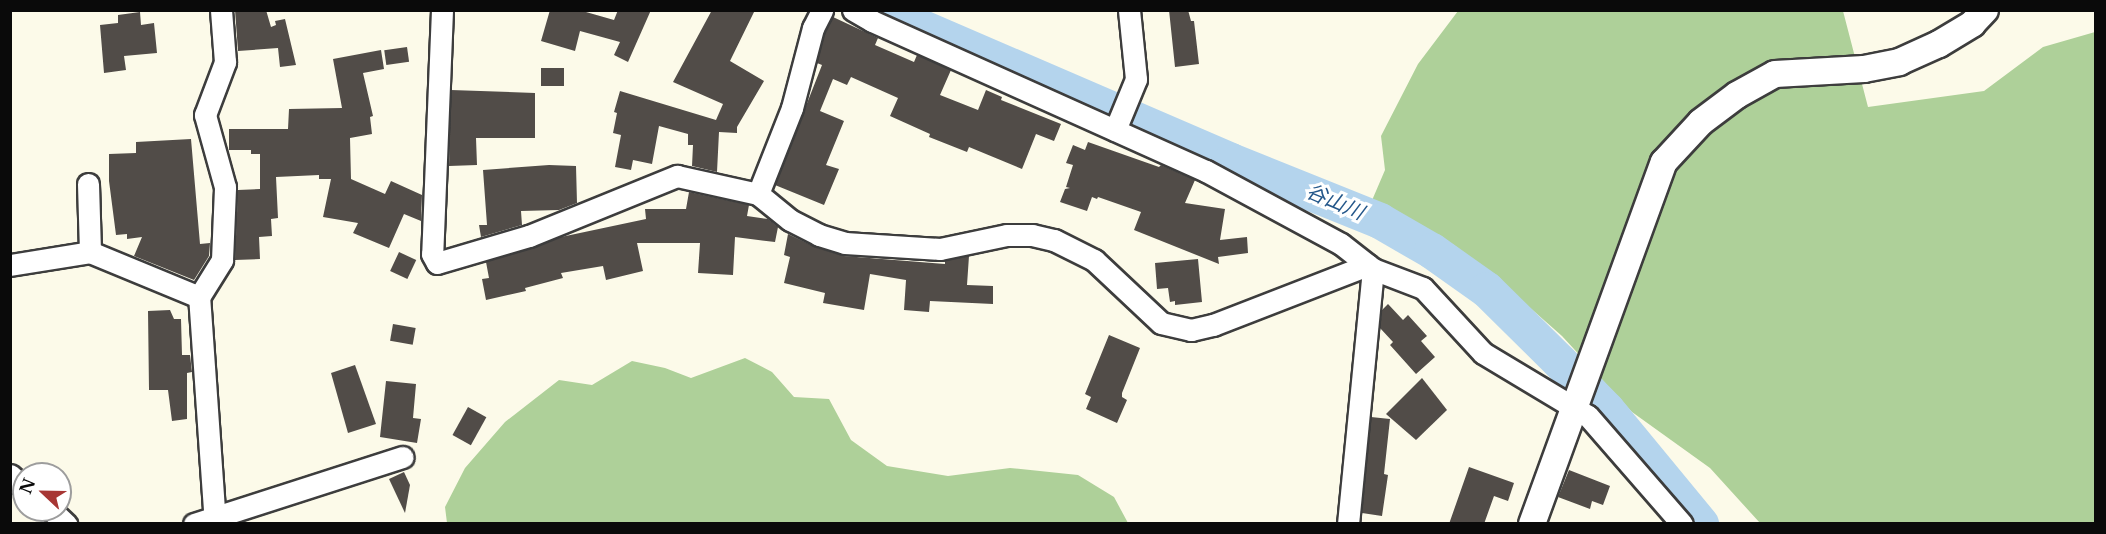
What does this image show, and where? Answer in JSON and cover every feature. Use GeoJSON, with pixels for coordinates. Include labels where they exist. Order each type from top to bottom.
{"type":"FeatureCollection","features":[{"type":"Feature","properties":{"kind":"street"},"geometry":{"type":"LineString","coordinates":[[215,520],[199,297],[222,260],[225,187],[205,116],[225,62],[221,10]]}},
{"type":"Feature","properties":{"kind":"street"},"geometry":{"type":"LineString","coordinates":[[442,10],[432,254],[437,263],[529,236],[677,176],[758,194],[790,219],[819,235],[845,243],[940,249],[1007,236],[1032,235],[1054,240],[1094,260],[1161,323],[1191,330],[1213,325],[1371,267]]}},
{"type":"Feature","properties":{"kind":"street"},"geometry":{"type":"LineString","coordinates":[[758,194],[792,108],[813,28],[822,10]]}},
{"type":"Feature","properties":{"kind":"street"},"geometry":{"type":"LineString","coordinates":[[853,10],[872,21],[1206,171],[1341,244],[1371,267],[1423,288],[1483,353],[1575,402],[1682,524]]}},
{"type":"Feature","properties":{"kind":"street"},"geometry":{"type":"LineString","coordinates":[[1115,129],[1136,79],[1129,10]]}},
{"type":"Feature","properties":{"kind":"street"},"geometry":{"type":"LineString","coordinates":[[1532,524],[1664,162],[1701,123],[1737,95],[1775,74],[1864,69],[1899,62],[1939,44],[1972,24],[1985,10]]}},
{"type":"Feature","properties":{"kind":"street"},"geometry":{"type":"LineString","coordinates":[[88,184],[90,252]]}},
{"type":"Feature","properties":{"kind":"street"},"geometry":{"type":"LineString","coordinates":[[10,265],[90,252],[199,297]]}},
{"type":"Feature","properties":{"kind":"street"},"geometry":{"type":"LineString","coordinates":[[1348,524],[1371,267]]}},
{"type":"Feature","properties":{"kind":"street"},"geometry":{"type":"LineString","coordinates":[[194,524],[215,520],[403,457]]}},
{"type":"Feature","properties":{"kind":"green space"},"geometry":{"type":"Polygon","coordinates":[[[1458,11],[1843,11],[1868,107],[1984,91],[2043,47],[2095,32],[2095,523],[1760,523],[1710,468],[1632,412],[1562,336],[1511,291],[1454,245],[1370,205],[1385,170],[1381,136],[1418,64],[1458,11]]]}},
{"type":"Feature","properties":{"kind":"green space"},"geometry":{"type":"Polygon","coordinates":[[[745,358],[772,372],[794,397],[829,399],[851,440],[887,466],[948,476],[1010,468],[1078,475],[1114,497],[1128,523],[447,523],[445,507],[465,468],[505,422],[559,380],[592,385],[632,361],[665,368],[691,378],[745,358]]]}},
{"type":"Feature","properties":{"kind":"building"},"geometry":{"type":"Polygon","coordinates":[[[235,10],[266,10],[271,27],[276,25],[275,21],[285,19],[296,65],[280,67],[278,48],[238,51],[235,10]]]}},
{"type":"Feature","properties":{"kind":"building"},"geometry":{"type":"Polygon","coordinates":[[[550,10],[579,10],[614,20],[618,10],[651,10],[628,62],[614,55],[620,42],[580,31],[575,51],[541,41],[550,10]]]}},
{"type":"Feature","properties":{"kind":"building"},"geometry":{"type":"Polygon","coordinates":[[[712,10],[755,10],[730,61],[764,81],[737,127],[737,133],[719,132],[717,172],[692,166],[693,145],[688,145],[688,134],[659,126],[652,164],[633,160],[631,170],[615,167],[621,135],[613,133],[617,113],[614,112],[620,91],[716,120],[723,104],[673,82],[712,10]]]}},
{"type":"Feature","properties":{"kind":"building"},"geometry":{"type":"Polygon","coordinates":[[[1169,10],[1188,10],[1191,21],[1194,21],[1199,64],[1175,67],[1169,10]]]}},
{"type":"Feature","properties":{"kind":"building"},"geometry":{"type":"Polygon","coordinates":[[[140,12],[141,25],[154,23],[157,53],[124,56],[126,70],[104,73],[100,25],[118,23],[118,15],[140,12]]]}},
{"type":"Feature","properties":{"kind":"building"},"geometry":{"type":"Polygon","coordinates":[[[833,17],[878,38],[875,45],[914,62],[917,55],[951,70],[940,95],[978,110],[986,90],[1002,97],[1001,100],[1061,124],[1054,141],[1036,134],[1022,169],[969,147],[967,152],[929,137],[930,134],[890,116],[898,98],[851,77],[847,85],[833,79],[820,111],[844,121],[826,165],[839,169],[824,205],[775,185],[822,65],[817,63],[825,33],[833,17]]]}},
{"type":"Feature","properties":{"kind":"building"},"geometry":{"type":"Polygon","coordinates":[[[407,47],[409,62],[386,65],[384,50],[407,47]]]}},
{"type":"Feature","properties":{"kind":"building"},"geometry":{"type":"Polygon","coordinates":[[[381,50],[384,69],[363,73],[373,116],[370,117],[372,134],[350,138],[351,179],[385,194],[391,181],[422,195],[421,221],[404,214],[389,248],[353,233],[358,223],[323,217],[331,179],[319,179],[319,175],[276,177],[278,218],[271,219],[272,236],[259,237],[260,259],[235,260],[238,190],[260,189],[260,154],[251,154],[251,150],[229,150],[229,129],[288,129],[289,109],[342,108],[333,59],[381,50]]]}},
{"type":"Feature","properties":{"kind":"building"},"geometry":{"type":"Polygon","coordinates":[[[541,68],[564,68],[564,86],[541,86],[541,68]]]}},
{"type":"Feature","properties":{"kind":"building"},"geometry":{"type":"Polygon","coordinates":[[[451,90],[535,93],[535,138],[476,138],[477,165],[449,166],[451,90]]]}},
{"type":"Feature","properties":{"kind":"building"},"geometry":{"type":"Polygon","coordinates":[[[191,139],[200,244],[210,243],[209,256],[194,280],[134,256],[142,237],[127,239],[127,234],[116,235],[109,181],[109,154],[136,153],[136,142],[191,139]]]}},
{"type":"Feature","properties":{"kind":"building"},"geometry":{"type":"Polygon","coordinates":[[[1088,142],[1159,167],[1161,165],[1195,180],[1185,203],[1225,209],[1220,240],[1247,237],[1248,253],[1218,257],[1219,264],[1134,230],[1141,212],[1098,197],[1097,199],[1092,197],[1087,211],[1060,202],[1065,189],[1070,188],[1066,187],[1073,165],[1066,163],[1073,145],[1085,150],[1088,142]]]}},
{"type":"Feature","properties":{"kind":"building"},"geometry":{"type":"Polygon","coordinates":[[[549,165],[576,166],[577,203],[559,210],[521,211],[522,225],[481,237],[479,225],[487,225],[483,170],[549,165]]]}},
{"type":"Feature","properties":{"kind":"building"},"geometry":{"type":"Polygon","coordinates":[[[689,192],[749,205],[747,216],[768,219],[778,227],[775,242],[735,237],[733,275],[698,273],[700,243],[637,243],[643,271],[606,280],[603,266],[561,273],[563,278],[525,288],[526,291],[486,300],[482,279],[489,278],[486,262],[561,237],[646,219],[645,209],[686,209],[689,192]]]}},
{"type":"Feature","properties":{"kind":"building"},"geometry":{"type":"Polygon","coordinates":[[[788,234],[815,247],[844,256],[945,264],[945,261],[969,256],[967,285],[993,286],[993,304],[930,301],[929,312],[904,310],[906,280],[870,274],[864,310],[823,303],[825,293],[784,283],[790,257],[784,255],[788,234]]]}},
{"type":"Feature","properties":{"kind":"building"},"geometry":{"type":"Polygon","coordinates":[[[399,252],[416,260],[407,279],[390,271],[399,252]]]}},
{"type":"Feature","properties":{"kind":"building"},"geometry":{"type":"Polygon","coordinates":[[[1198,259],[1202,302],[1175,305],[1175,301],[1170,302],[1168,288],[1157,289],[1155,263],[1198,259]]]}},
{"type":"Feature","properties":{"kind":"building"},"geometry":{"type":"Polygon","coordinates":[[[1388,304],[1403,320],[1408,315],[1427,336],[1421,341],[1435,357],[1416,374],[1390,345],[1393,342],[1380,328],[1382,310],[1388,304]]]}},
{"type":"Feature","properties":{"kind":"building"},"geometry":{"type":"Polygon","coordinates":[[[170,310],[174,319],[181,319],[182,355],[190,355],[192,372],[187,373],[187,419],[172,421],[168,390],[149,390],[148,311],[170,310]]]}},
{"type":"Feature","properties":{"kind":"building"},"geometry":{"type":"Polygon","coordinates":[[[393,324],[416,328],[413,345],[390,341],[393,324]]]}},
{"type":"Feature","properties":{"kind":"building"},"geometry":{"type":"Polygon","coordinates":[[[1109,335],[1140,348],[1122,393],[1122,397],[1127,400],[1117,423],[1086,409],[1091,397],[1085,394],[1109,335]]]}},
{"type":"Feature","properties":{"kind":"building"},"geometry":{"type":"Polygon","coordinates":[[[355,365],[376,424],[348,433],[331,373],[355,365]]]}},
{"type":"Feature","properties":{"kind":"building"},"geometry":{"type":"Polygon","coordinates":[[[1422,378],[1447,410],[1416,440],[1386,414],[1422,378]]]}},
{"type":"Feature","properties":{"kind":"building"},"geometry":{"type":"Polygon","coordinates":[[[386,381],[416,384],[413,418],[421,419],[417,443],[380,437],[386,381]]]}},
{"type":"Feature","properties":{"kind":"building"},"geometry":{"type":"Polygon","coordinates":[[[468,407],[486,417],[471,445],[452,435],[468,407]]]}},
{"type":"Feature","properties":{"kind":"building"},"geometry":{"type":"Polygon","coordinates":[[[1371,417],[1390,419],[1384,474],[1388,475],[1382,516],[1362,513],[1371,417]]]}},
{"type":"Feature","properties":{"kind":"building"},"geometry":{"type":"Polygon","coordinates":[[[1469,467],[1514,483],[1508,501],[1494,496],[1484,524],[1449,524],[1469,467]]]}},
{"type":"Feature","properties":{"kind":"building"},"geometry":{"type":"Polygon","coordinates":[[[1569,470],[1610,486],[1603,505],[1592,501],[1590,509],[1558,497],[1569,470]]]}},
{"type":"Feature","properties":{"kind":"building"},"geometry":{"type":"Polygon","coordinates":[[[404,472],[410,485],[405,513],[389,479],[404,472]]]}},
{"type":"Feature","properties":{"kind":"waterway","name":"谷山川"},"geometry":{"type":"LineString","coordinates":[[881,10],[1231,161],[1380,221],[1432,251],[1487,290],[1560,362],[1607,410],[1701,524]]}}]}
